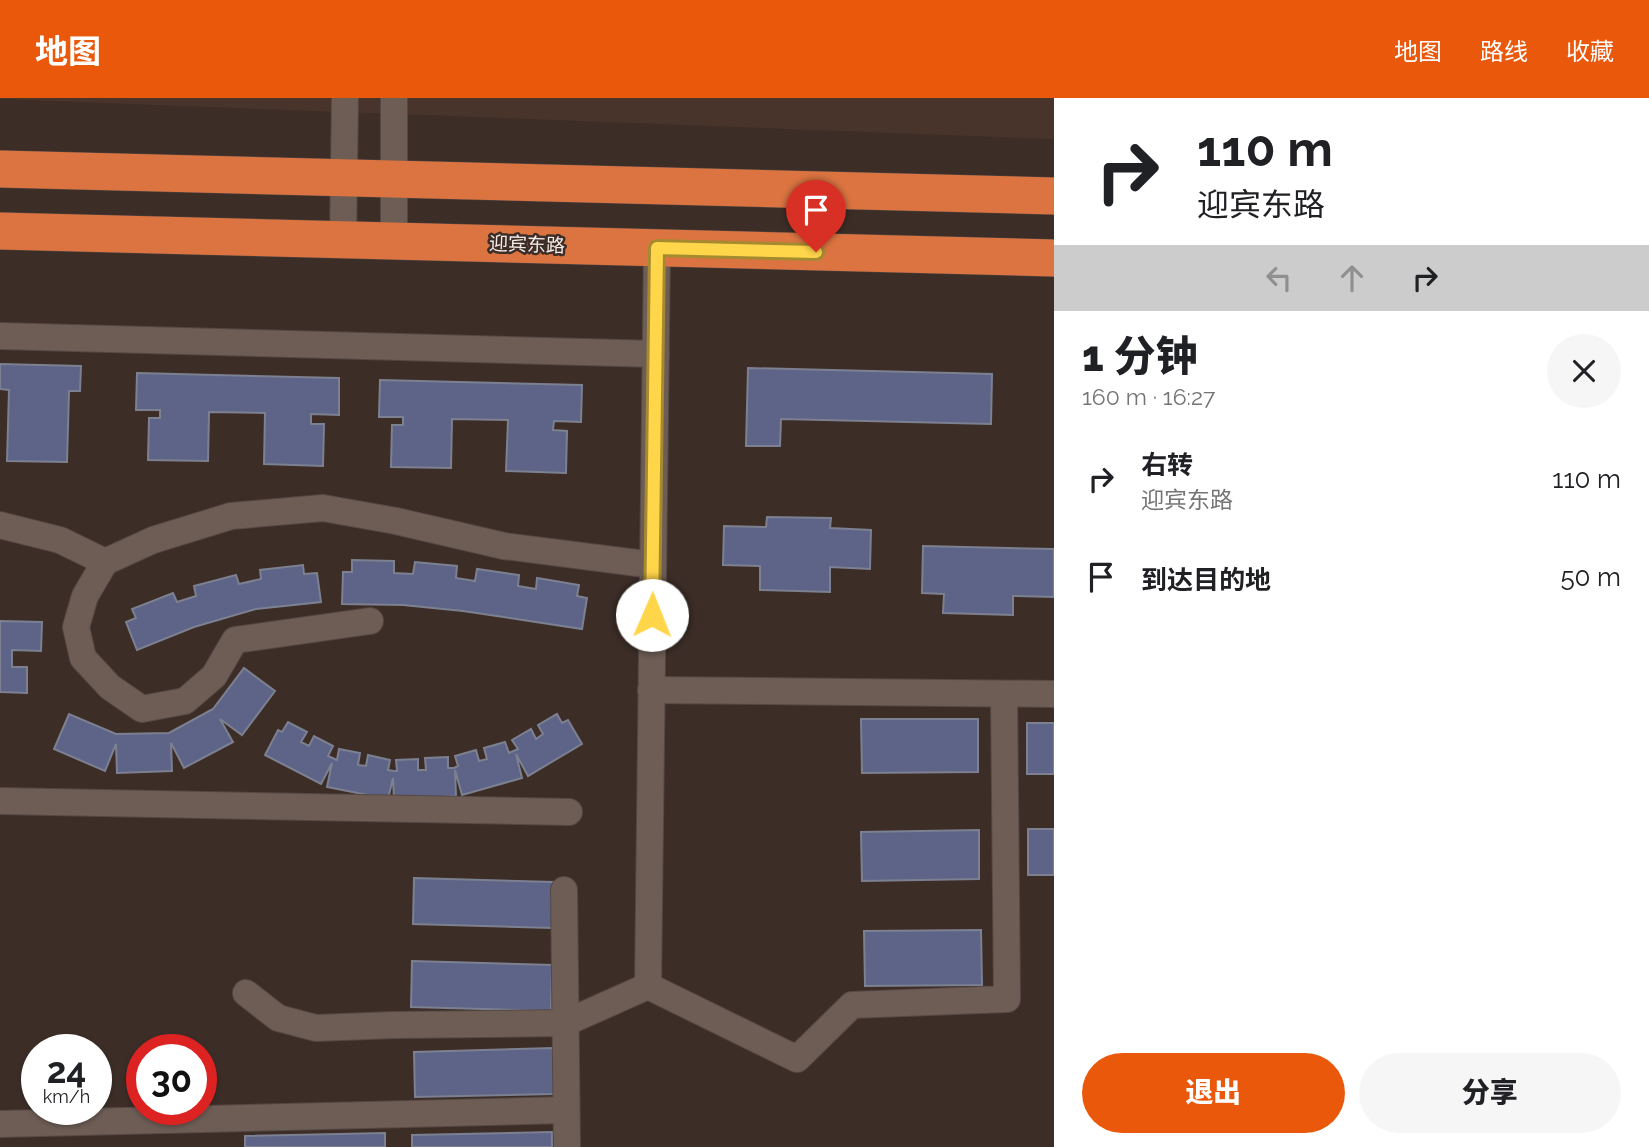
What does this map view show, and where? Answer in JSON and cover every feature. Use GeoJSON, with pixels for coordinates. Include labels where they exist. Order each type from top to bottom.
{"type":"FeatureCollection","features":[{"type":"Feature","properties":{"kind":"highway"},"geometry":{"type":"LineString","coordinates":[[0,169],[1054,196]]}},
{"type":"Feature","properties":{"kind":"highway","name":"迎宾东路"},"geometry":{"type":"LineString","coordinates":[[0,231],[1054,258]]}},
{"type":"Feature","properties":{"kind":"street"},"geometry":{"type":"LineString","coordinates":[[343,240],[345,98]]}},
{"type":"Feature","properties":{"kind":"street"},"geometry":{"type":"LineString","coordinates":[[394,98],[394,241]]}},
{"type":"Feature","properties":{"kind":"street"},"geometry":{"type":"LineString","coordinates":[[648,986],[657,248]]}},
{"type":"Feature","properties":{"kind":"street"},"geometry":{"type":"LineString","coordinates":[[0,336],[656,354]]}},
{"type":"Feature","properties":{"kind":"street"},"geometry":{"type":"LineString","coordinates":[[370,621],[235,640],[214,676],[185,701],[142,709],[110,687],[83,659],[76,627],[85,596],[105,562],[153,540],[231,516],[323,508],[397,521],[504,546],[653,565]]}},
{"type":"Feature","properties":{"kind":"street"},"geometry":{"type":"LineString","coordinates":[[0,525],[60,540],[105,562]]}},
{"type":"Feature","properties":{"kind":"street"},"geometry":{"type":"LineString","coordinates":[[651,691],[1054,694]]}},
{"type":"Feature","properties":{"kind":"street"},"geometry":{"type":"LineString","coordinates":[[648,986],[797,1059],[852,1005],[1007,999],[1004,694]]}},
{"type":"Feature","properties":{"kind":"street"},"geometry":{"type":"LineString","coordinates":[[0,800],[569,812]]}},
{"type":"Feature","properties":{"kind":"street"},"geometry":{"type":"LineString","coordinates":[[564,890],[567,1147]]}},
{"type":"Feature","properties":{"kind":"street"},"geometry":{"type":"LineString","coordinates":[[246,993],[278,1018],[316,1028],[565,1023],[648,986]]}},
{"type":"Feature","properties":{"kind":"street"},"geometry":{"type":"LineString","coordinates":[[0,1124],[566,1110]]}},
{"type":"Feature","properties":{"kind":"shaded area"},"geometry":{"type":"Polygon","coordinates":[[[1054,98],[1054,139],[0,99],[1054,98]]]}},
{"type":"Feature","properties":{"kind":"building"},"geometry":{"type":"Polygon","coordinates":[[[0,364],[81,366],[80,391],[69,391],[67,462],[7,461],[9,390],[0,389],[0,364]]]}},
{"type":"Feature","properties":{"kind":"building"},"geometry":{"type":"Polygon","coordinates":[[[748,368],[992,374],[991,424],[781,419],[780,446],[746,446],[748,368]]]}},
{"type":"Feature","properties":{"kind":"building"},"geometry":{"type":"Polygon","coordinates":[[[137,373],[339,378],[339,415],[311,414],[311,424],[324,424],[323,466],[264,464],[265,413],[209,412],[208,461],[148,460],[149,418],[160,418],[160,410],[136,410],[137,373]]]}},
{"type":"Feature","properties":{"kind":"building"},"geometry":{"type":"Polygon","coordinates":[[[380,380],[582,385],[581,422],[554,421],[553,430],[567,431],[566,473],[506,471],[508,420],[452,419],[451,468],[391,467],[392,425],[403,425],[403,417],[379,417],[380,380]]]}},
{"type":"Feature","properties":{"kind":"building"},"geometry":{"type":"Polygon","coordinates":[[[767,517],[831,518],[830,528],[871,530],[870,569],[830,567],[830,592],[760,590],[760,566],[723,565],[724,526],[766,527],[767,517]]]}},
{"type":"Feature","properties":{"kind":"building"},"geometry":{"type":"Polygon","coordinates":[[[923,546],[1054,549],[1054,597],[1013,596],[1013,615],[943,613],[944,594],[922,593],[923,546]]]}},
{"type":"Feature","properties":{"kind":"building"},"geometry":{"type":"Polygon","coordinates":[[[352,560],[394,561],[394,573],[413,574],[415,562],[457,566],[456,578],[475,581],[477,569],[519,575],[518,586],[536,589],[537,578],[579,585],[577,596],[587,598],[582,629],[463,611],[403,605],[342,604],[343,572],[352,572],[352,560]]]}},
{"type":"Feature","properties":{"kind":"building"},"geometry":{"type":"Polygon","coordinates":[[[303,565],[304,574],[317,573],[321,602],[256,609],[194,627],[137,650],[126,622],[136,618],[132,609],[173,593],[177,602],[196,596],[194,586],[236,575],[239,584],[261,579],[260,570],[303,565]]]}},
{"type":"Feature","properties":{"kind":"building"},"geometry":{"type":"Polygon","coordinates":[[[0,621],[42,622],[41,651],[12,650],[12,667],[27,667],[27,693],[0,692],[0,621]]]}},
{"type":"Feature","properties":{"kind":"building"},"geometry":{"type":"Polygon","coordinates":[[[244,668],[275,691],[242,735],[220,719],[233,742],[184,768],[171,743],[172,771],[117,773],[116,744],[105,771],[54,749],[69,714],[116,734],[169,733],[213,709],[244,668]]]}},
{"type":"Feature","properties":{"kind":"building"},"geometry":{"type":"Polygon","coordinates":[[[557,714],[562,723],[568,720],[582,744],[528,776],[516,754],[522,778],[462,795],[455,770],[456,796],[394,800],[393,778],[388,799],[327,787],[332,763],[321,784],[265,755],[278,730],[282,732],[288,722],[307,732],[301,742],[309,746],[314,736],[333,746],[328,756],[337,760],[339,749],[360,753],[358,765],[366,766],[368,755],[390,760],[388,770],[394,771],[397,771],[396,760],[418,759],[418,770],[426,770],[425,758],[448,757],[448,768],[454,768],[458,766],[455,756],[476,750],[479,761],[487,759],[484,748],[505,742],[509,753],[518,749],[512,740],[531,729],[536,739],[543,734],[538,725],[557,714]]]}},
{"type":"Feature","properties":{"kind":"building"},"geometry":{"type":"Polygon","coordinates":[[[861,719],[978,719],[978,772],[862,773],[861,719]]]}},
{"type":"Feature","properties":{"kind":"building"},"geometry":{"type":"Polygon","coordinates":[[[1027,723],[1054,723],[1054,774],[1027,774],[1027,723]]]}},
{"type":"Feature","properties":{"kind":"building"},"geometry":{"type":"Polygon","coordinates":[[[1028,829],[1054,829],[1054,875],[1028,875],[1028,829]]]}},
{"type":"Feature","properties":{"kind":"building"},"geometry":{"type":"Polygon","coordinates":[[[979,830],[979,879],[862,881],[861,832],[979,830]]]}},
{"type":"Feature","properties":{"kind":"building"},"geometry":{"type":"Polygon","coordinates":[[[414,878],[554,882],[552,928],[413,924],[414,878]]]}},
{"type":"Feature","properties":{"kind":"building"},"geometry":{"type":"Polygon","coordinates":[[[981,930],[982,985],[865,986],[864,931],[981,930]]]}},
{"type":"Feature","properties":{"kind":"building"},"geometry":{"type":"Polygon","coordinates":[[[412,961],[552,965],[551,1011],[411,1007],[412,961]]]}},
{"type":"Feature","properties":{"kind":"building"},"geometry":{"type":"Polygon","coordinates":[[[553,1048],[555,1094],[415,1097],[414,1052],[553,1048]]]}},
{"type":"Feature","properties":{"kind":"building"},"geometry":{"type":"Polygon","coordinates":[[[552,1132],[552,1147],[412,1147],[412,1135],[552,1132]]]}},
{"type":"Feature","properties":{"kind":"building"},"geometry":{"type":"Polygon","coordinates":[[[385,1133],[385,1147],[245,1147],[245,1136],[385,1133]]]}},
{"type":"Feature","properties":{"kind":"route"},"geometry":{"type":"LineString","coordinates":[[652,615],[657,248],[816,252]]}}]}
